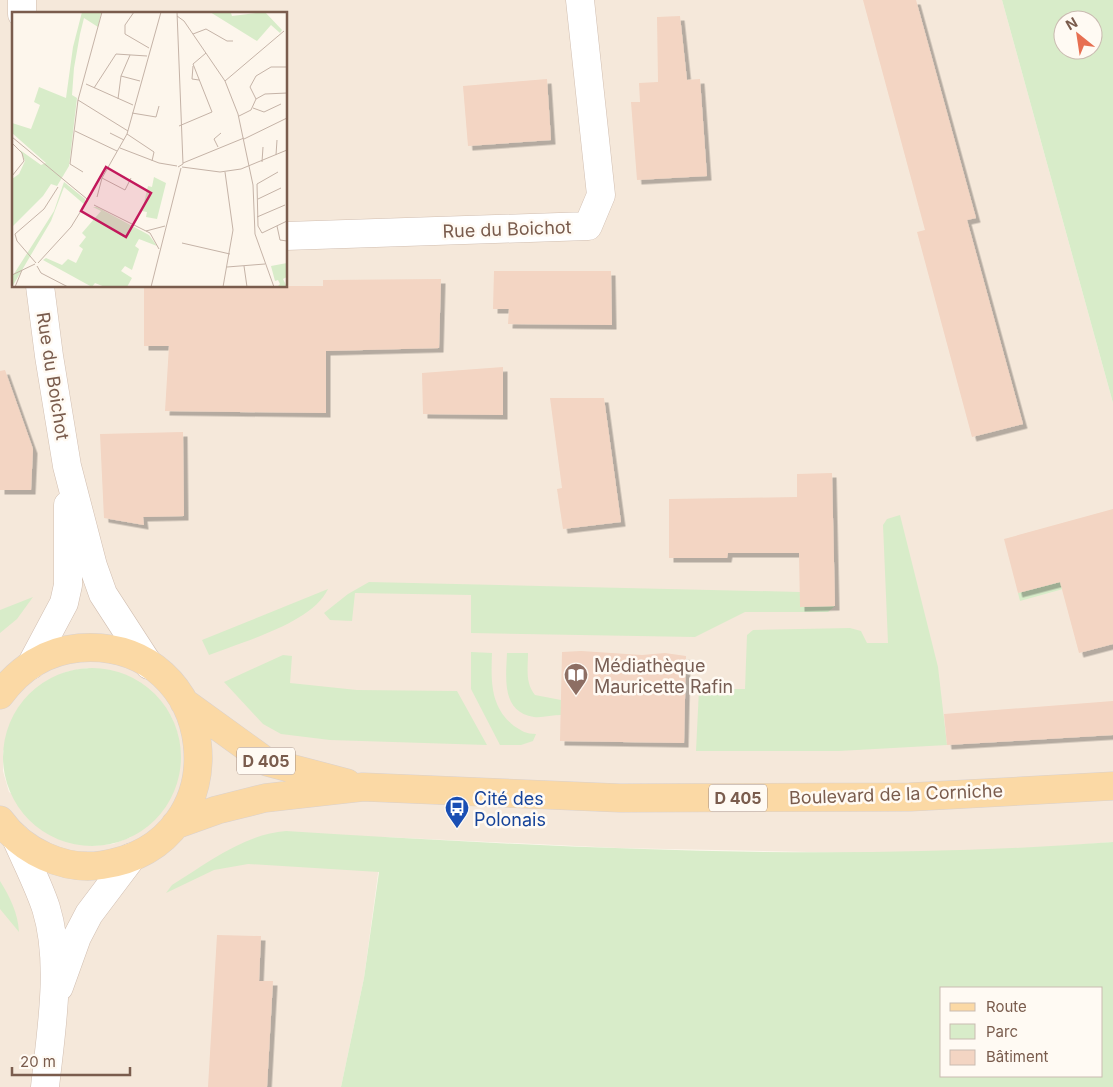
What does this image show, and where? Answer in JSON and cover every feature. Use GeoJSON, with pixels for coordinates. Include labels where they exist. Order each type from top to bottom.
{"type":"FeatureCollection","features":[{"type":"Feature","properties":{"kind":"main road"},"geometry":{"type":"LineString","coordinates":[[2,690],[31,665],[59,652],[90,648],[120,652],[149,665],[167,679],[184,702],[192,719],[199,756],[193,793],[186,810],[163,838],[132,857],[98,866],[62,863],[30,848],[8,829]]}},
{"type":"Feature","properties":{"kind":"main road","name":"D 405"},"geometry":{"type":"LineString","coordinates":[[184,702],[267,762],[363,787]]}},
{"type":"Feature","properties":{"kind":"main road","name":"Boulevard de la Corniche"},"geometry":{"type":"LineString","coordinates":[[175,825],[216,810],[265,798],[363,787],[620,798],[910,797],[1113,786]]}},
{"type":"Feature","properties":{"kind":"street","name":"Rue du Boichot"},"geometry":{"type":"LineString","coordinates":[[288,236],[588,226],[601,195],[580,0]]}},
{"type":"Feature","properties":{"kind":"street","name":"Rue du Boichot"},"geometry":{"type":"LineString","coordinates":[[40,288],[67,466],[103,594],[149,665]]}},
{"type":"Feature","properties":{"kind":"street","name":"Rue du Boichot"},"geometry":{"type":"LineString","coordinates":[[31,665],[64,603],[68,585],[67,466]]}},
{"type":"Feature","properties":{"kind":"street"},"geometry":{"type":"LineString","coordinates":[[8,829],[46,908],[52,937],[54,1003],[45,1087]]}},
{"type":"Feature","properties":{"kind":"street"},"geometry":{"type":"LineString","coordinates":[[54,1003],[77,937],[89,914],[132,857]]}},
{"type":"Feature","properties":{"kind":"shaded area"},"geometry":{"type":"Polygon","coordinates":[[[0,0],[1002,0],[1113,403],[1113,842],[1015,850],[856,853],[618,848],[383,837],[364,978],[341,1087],[0,1087],[0,0]],[[87,668],[66,672],[47,681],[3,751],[3,771],[9,792],[92,846],[113,844],[131,837],[178,735],[171,716],[159,699],[87,668]]]}},
{"type":"Feature","properties":{"kind":"green space"},"geometry":{"type":"Polygon","coordinates":[[[1002,0],[1113,0],[1113,403],[1002,0]]]}},
{"type":"Feature","properties":{"kind":"green space"},"geometry":{"type":"Polygon","coordinates":[[[900,515],[938,667],[947,745],[839,751],[696,751],[699,689],[745,689],[747,635],[753,630],[850,628],[861,631],[867,643],[888,643],[883,525],[887,519],[900,515]]]}},
{"type":"Feature","properties":{"kind":"green space"},"geometry":{"type":"Polygon","coordinates":[[[1113,568],[1113,575],[1020,601],[1018,593],[1113,568]]]}},
{"type":"Feature","properties":{"kind":"green space"},"geometry":{"type":"Polygon","coordinates":[[[369,582],[800,592],[800,607],[835,606],[828,612],[745,612],[695,637],[471,633],[471,595],[355,593],[352,621],[330,620],[324,613],[348,594],[369,582]]]}},
{"type":"Feature","properties":{"kind":"green space"},"geometry":{"type":"Polygon","coordinates":[[[328,589],[320,601],[308,612],[293,621],[276,630],[209,655],[202,640],[328,589]]]}},
{"type":"Feature","properties":{"kind":"green space"},"geometry":{"type":"Polygon","coordinates":[[[33,597],[17,619],[0,633],[0,610],[33,597]]]}},
{"type":"Feature","properties":{"kind":"green space"},"geometry":{"type":"Polygon","coordinates":[[[471,652],[492,653],[492,683],[500,711],[514,726],[527,733],[536,734],[533,741],[521,745],[500,745],[471,689],[471,652]]]}},
{"type":"Feature","properties":{"kind":"green space"},"geometry":{"type":"Polygon","coordinates":[[[507,653],[528,653],[528,675],[532,690],[535,695],[561,700],[561,715],[534,717],[523,714],[516,708],[511,701],[506,683],[507,653]]]}},
{"type":"Feature","properties":{"kind":"green space"},"geometry":{"type":"Polygon","coordinates":[[[283,655],[292,656],[290,683],[357,690],[457,691],[487,745],[330,740],[281,734],[263,724],[224,682],[283,655]]]}},
{"type":"Feature","properties":{"kind":"green space"},"geometry":{"type":"Polygon","coordinates":[[[92,668],[126,675],[141,683],[155,694],[166,708],[174,723],[181,757],[174,791],[166,806],[155,820],[141,831],[126,839],[92,846],[58,839],[43,831],[29,820],[18,806],[10,791],[3,757],[10,723],[18,708],[29,694],[43,683],[58,675],[92,668]]]}},
{"type":"Feature","properties":{"kind":"green space"},"geometry":{"type":"Polygon","coordinates":[[[286,831],[493,843],[699,851],[803,852],[906,852],[1113,842],[1113,1087],[341,1087],[364,978],[379,872],[248,864],[214,870],[166,893],[172,885],[212,859],[255,838],[270,833],[286,831]]]}},
{"type":"Feature","properties":{"kind":"green space"},"geometry":{"type":"Polygon","coordinates":[[[0,881],[13,905],[19,932],[0,909],[0,881]]]}},
{"type":"Feature","properties":{"kind":"building"},"geometry":{"type":"Polygon","coordinates":[[[863,0],[916,0],[976,218],[967,220],[1023,424],[972,437],[917,232],[925,230],[863,0]]]}},
{"type":"Feature","properties":{"kind":"building"},"geometry":{"type":"Polygon","coordinates":[[[680,16],[687,80],[700,79],[707,176],[637,180],[631,102],[640,102],[639,83],[658,82],[657,17],[680,16]]]}},
{"type":"Feature","properties":{"kind":"building"},"geometry":{"type":"Polygon","coordinates":[[[547,79],[551,140],[468,146],[463,86],[547,79]]]}},
{"type":"Feature","properties":{"kind":"building"},"geometry":{"type":"Polygon","coordinates":[[[494,271],[611,271],[612,325],[508,324],[509,309],[493,309],[494,271]]]}},
{"type":"Feature","properties":{"kind":"building"},"geometry":{"type":"Polygon","coordinates":[[[441,279],[439,348],[326,351],[326,413],[165,411],[169,346],[144,346],[144,288],[288,288],[288,286],[323,286],[323,280],[441,279]]]}},
{"type":"Feature","properties":{"kind":"building"},"geometry":{"type":"Polygon","coordinates":[[[503,367],[503,415],[423,414],[422,373],[503,367]]]}},
{"type":"Feature","properties":{"kind":"building"},"geometry":{"type":"Polygon","coordinates":[[[5,370],[33,449],[31,490],[0,490],[0,371],[5,370]]]}},
{"type":"Feature","properties":{"kind":"building"},"geometry":{"type":"Polygon","coordinates":[[[550,398],[604,398],[621,522],[563,529],[557,489],[562,488],[550,398]]]}},
{"type":"Feature","properties":{"kind":"building"},"geometry":{"type":"Polygon","coordinates":[[[183,432],[184,516],[143,517],[144,525],[104,518],[100,434],[183,432]]]}},
{"type":"Feature","properties":{"kind":"building"},"geometry":{"type":"Polygon","coordinates":[[[832,473],[835,606],[800,607],[799,553],[728,553],[727,558],[669,558],[669,499],[797,497],[797,474],[832,473]]]}},
{"type":"Feature","properties":{"kind":"building"},"geometry":{"type":"Polygon","coordinates":[[[1113,509],[1113,644],[1079,653],[1060,582],[1018,593],[1004,539],[1113,509]]]}},
{"type":"Feature","properties":{"kind":"building"},"geometry":{"type":"Polygon","coordinates":[[[581,651],[642,655],[665,653],[686,656],[684,743],[560,741],[562,652],[581,651]]]}},
{"type":"Feature","properties":{"kind":"building"},"geometry":{"type":"Polygon","coordinates":[[[1113,701],[1113,735],[947,745],[944,714],[1113,701]]]}},
{"type":"Feature","properties":{"kind":"building"},"geometry":{"type":"Polygon","coordinates":[[[217,935],[261,936],[259,981],[273,981],[267,1087],[208,1087],[217,935]]]}},
{"type":"Feature","properties":{"kind":"place","name":"Médiathèque Mauricette Rafin"},"geometry":{"type":"Point","coordinates":[576,696]}},
{"type":"Feature","properties":{"kind":"place","name":"Cité des Polonais"},"geometry":{"type":"Point","coordinates":[457,829]}}]}
